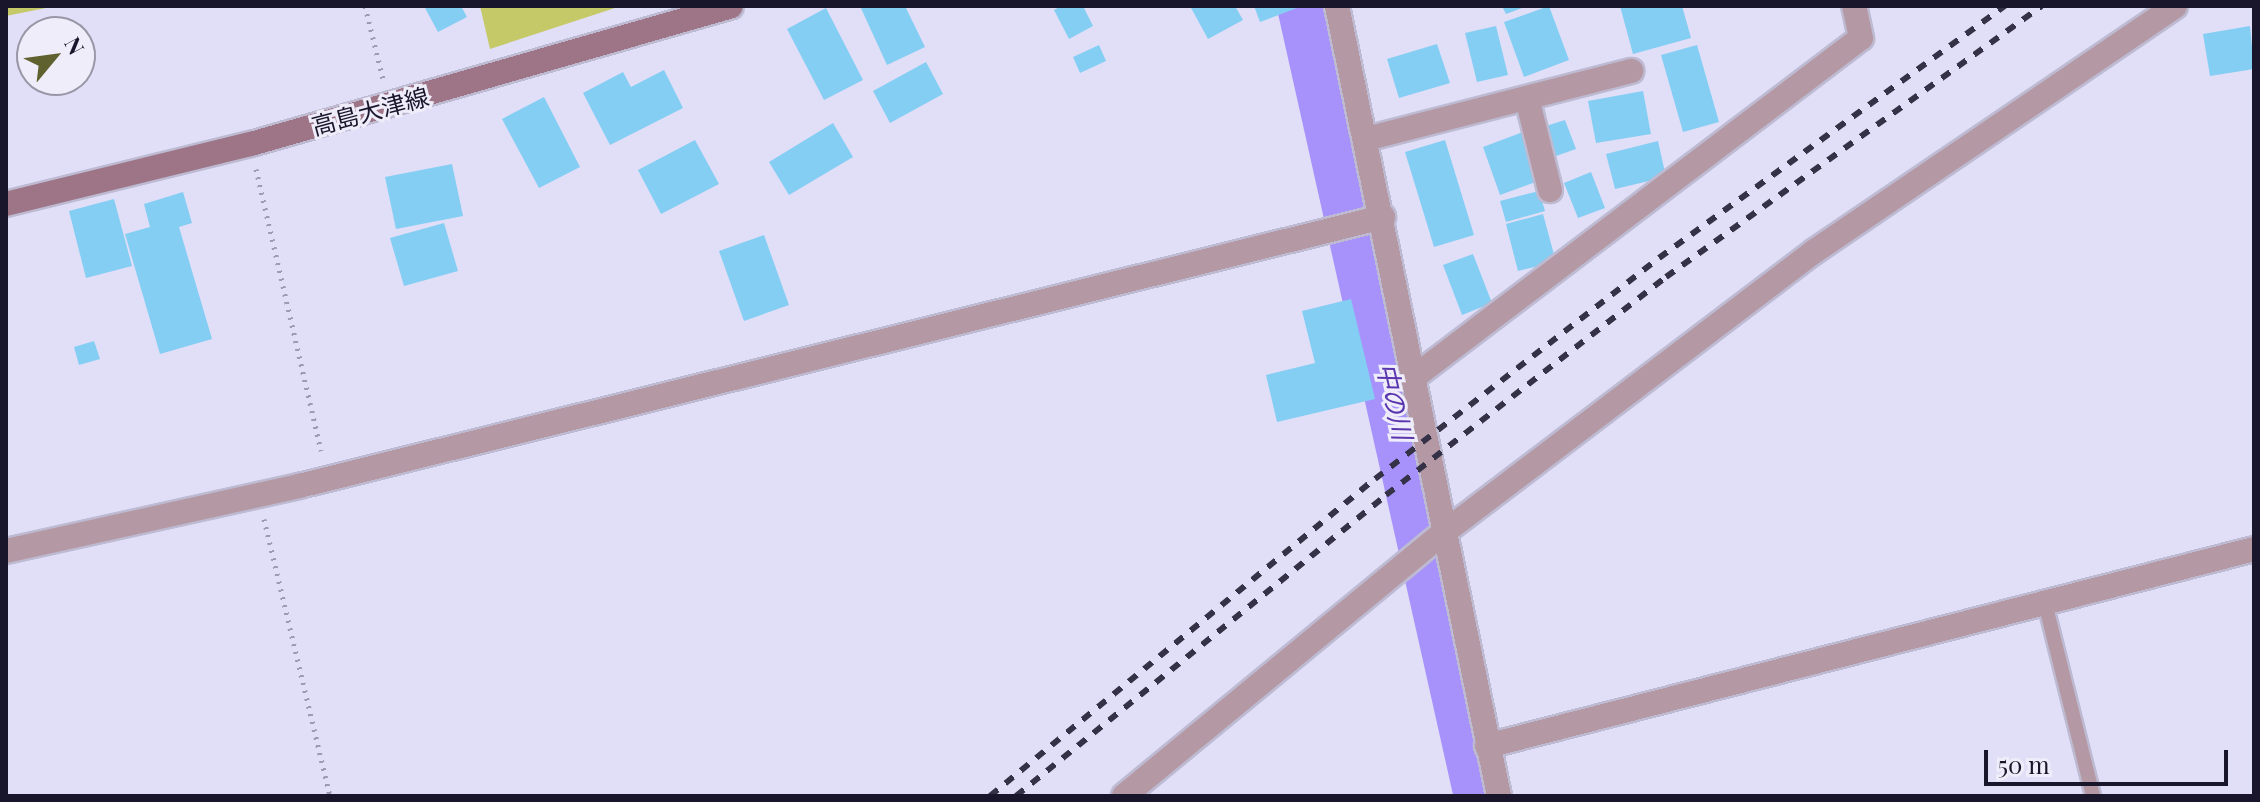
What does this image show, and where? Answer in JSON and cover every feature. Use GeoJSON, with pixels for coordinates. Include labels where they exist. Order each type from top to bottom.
{"type":"FeatureCollection","features":[{"type":"Feature","properties":{"kind":"main road","name":"高島大津線"},"geometry":{"type":"LineString","coordinates":[[6,204],[251,144],[731,6]]}},
{"type":"Feature","properties":{"kind":"street"},"geometry":{"type":"LineString","coordinates":[[1337,6],[1383,217],[1442,534],[1499,796]]}},
{"type":"Feature","properties":{"kind":"street"},"geometry":{"type":"LineString","coordinates":[[1413,378],[1861,38],[1854,6]]}},
{"type":"Feature","properties":{"kind":"street"},"geometry":{"type":"LineString","coordinates":[[1124,796],[1442,534],[1815,251],[2175,6]]}},
{"type":"Feature","properties":{"kind":"street"},"geometry":{"type":"LineString","coordinates":[[1366,139],[1631,71]]}},
{"type":"Feature","properties":{"kind":"street"},"geometry":{"type":"LineString","coordinates":[[1527,98],[1550,190]]}},
{"type":"Feature","properties":{"kind":"street"},"geometry":{"type":"LineString","coordinates":[[6,551],[327,479],[1383,217]]}},
{"type":"Feature","properties":{"kind":"street"},"geometry":{"type":"LineString","coordinates":[[1487,746],[2254,549]]}},
{"type":"Feature","properties":{"kind":"lane"},"geometry":{"type":"LineString","coordinates":[[2045,603],[2093,796]]}},
{"type":"Feature","properties":{"kind":"path"},"geometry":{"type":"LineString","coordinates":[[365,6],[390,106]]}},
{"type":"Feature","properties":{"kind":"path"},"geometry":{"type":"LineString","coordinates":[[251,144],[327,479]]}},
{"type":"Feature","properties":{"kind":"path"},"geometry":{"type":"LineString","coordinates":[[258,495],[330,796]]}},
{"type":"Feature","properties":{"kind":"green space"},"geometry":{"type":"Polygon","coordinates":[[[6,6],[56,6],[6,16],[6,6]]]}},
{"type":"Feature","properties":{"kind":"green space"},"geometry":{"type":"Polygon","coordinates":[[[480,6],[621,6],[490,49],[480,6]]]}},
{"type":"Feature","properties":{"kind":"building"},"geometry":{"type":"Polygon","coordinates":[[[424,6],[461,6],[467,17],[438,32],[424,6]]]}},
{"type":"Feature","properties":{"kind":"building"},"geometry":{"type":"Polygon","coordinates":[[[860,6],[905,6],[925,47],[887,65],[860,6]]]}},
{"type":"Feature","properties":{"kind":"building"},"geometry":{"type":"Polygon","coordinates":[[[1061,6],[1083,6],[1093,26],[1069,39],[1054,10],[1061,6]]]}},
{"type":"Feature","properties":{"kind":"building"},"geometry":{"type":"Polygon","coordinates":[[[1190,6],[1235,6],[1243,20],[1208,39],[1190,6]]]}},
{"type":"Feature","properties":{"kind":"building"},"geometry":{"type":"Polygon","coordinates":[[[1254,6],[1302,6],[1260,22],[1254,6]]]}},
{"type":"Feature","properties":{"kind":"building"},"geometry":{"type":"Polygon","coordinates":[[[1502,6],[1527,6],[1506,14],[1502,6]]]}},
{"type":"Feature","properties":{"kind":"building"},"geometry":{"type":"Polygon","coordinates":[[[1549,6],[1569,60],[1524,77],[1504,22],[1549,6]]]}},
{"type":"Feature","properties":{"kind":"building"},"geometry":{"type":"Polygon","coordinates":[[[1620,6],[1682,6],[1691,38],[1633,54],[1620,6]]]}},
{"type":"Feature","properties":{"kind":"building"},"geometry":{"type":"Polygon","coordinates":[[[826,8],[863,80],[824,100],[787,29],[826,8]]]}},
{"type":"Feature","properties":{"kind":"building"},"geometry":{"type":"Polygon","coordinates":[[[1496,26],[1508,75],[1477,82],[1465,33],[1496,26]]]}},
{"type":"Feature","properties":{"kind":"building"},"geometry":{"type":"Polygon","coordinates":[[[2250,26],[2254,69],[2210,76],[2203,34],[2250,26]]]}},
{"type":"Feature","properties":{"kind":"building"},"geometry":{"type":"Polygon","coordinates":[[[1437,44],[1450,83],[1399,98],[1387,59],[1437,44]]]}},
{"type":"Feature","properties":{"kind":"building"},"geometry":{"type":"Polygon","coordinates":[[[1099,45],[1106,61],[1080,73],[1073,57],[1099,45]]]}},
{"type":"Feature","properties":{"kind":"building"},"geometry":{"type":"Polygon","coordinates":[[[1697,45],[1719,122],[1683,132],[1661,55],[1697,45]]]}},
{"type":"Feature","properties":{"kind":"building"},"geometry":{"type":"Polygon","coordinates":[[[926,62],[943,94],[890,123],[873,91],[926,62]]]}},
{"type":"Feature","properties":{"kind":"building"},"geometry":{"type":"Polygon","coordinates":[[[664,70],[683,108],[610,145],[583,93],[623,72],[631,87],[664,70]]]}},
{"type":"Feature","properties":{"kind":"building"},"geometry":{"type":"Polygon","coordinates":[[[1643,91],[1651,134],[1596,143],[1588,101],[1643,91]]]}},
{"type":"Feature","properties":{"kind":"building"},"geometry":{"type":"Polygon","coordinates":[[[544,97],[580,167],[539,188],[502,119],[544,97]]]}},
{"type":"Feature","properties":{"kind":"building"},"geometry":{"type":"Polygon","coordinates":[[[1565,120],[1576,149],[1556,156],[1546,126],[1565,120]]]}},
{"type":"Feature","properties":{"kind":"building"},"geometry":{"type":"Polygon","coordinates":[[[833,123],[853,157],[789,195],[769,162],[833,123]]]}},
{"type":"Feature","properties":{"kind":"building"},"geometry":{"type":"Polygon","coordinates":[[[1523,132],[1541,180],[1500,195],[1483,147],[1523,132]]]}},
{"type":"Feature","properties":{"kind":"building"},"geometry":{"type":"Polygon","coordinates":[[[695,140],[719,184],[661,214],[638,170],[695,140]]]}},
{"type":"Feature","properties":{"kind":"building"},"geometry":{"type":"Polygon","coordinates":[[[1445,140],[1474,235],[1434,247],[1405,152],[1445,140]]]}},
{"type":"Feature","properties":{"kind":"building"},"geometry":{"type":"Polygon","coordinates":[[[1658,141],[1666,177],[1615,189],[1606,154],[1658,141]]]}},
{"type":"Feature","properties":{"kind":"building"},"geometry":{"type":"Polygon","coordinates":[[[452,164],[463,216],[396,229],[385,177],[452,164]]]}},
{"type":"Feature","properties":{"kind":"building"},"geometry":{"type":"Polygon","coordinates":[[[1591,172],[1605,208],[1578,218],[1564,183],[1591,172]]]}},
{"type":"Feature","properties":{"kind":"building"},"geometry":{"type":"Polygon","coordinates":[[[1539,191],[1545,211],[1506,222],[1500,201],[1539,191]]]}},
{"type":"Feature","properties":{"kind":"building"},"geometry":{"type":"Polygon","coordinates":[[[183,192],[192,223],[179,227],[212,339],[160,354],[125,234],[150,227],[144,204],[183,192]]]}},
{"type":"Feature","properties":{"kind":"building"},"geometry":{"type":"Polygon","coordinates":[[[114,199],[132,266],[86,278],[69,211],[114,199]]]}},
{"type":"Feature","properties":{"kind":"building"},"geometry":{"type":"Polygon","coordinates":[[[1543,214],[1556,262],[1518,271],[1506,224],[1543,214]]]}},
{"type":"Feature","properties":{"kind":"building"},"geometry":{"type":"Polygon","coordinates":[[[444,223],[458,271],[404,286],[390,238],[444,223]]]}},
{"type":"Feature","properties":{"kind":"building"},"geometry":{"type":"Polygon","coordinates":[[[764,235],[789,305],[744,321],[719,251],[764,235]]]}},
{"type":"Feature","properties":{"kind":"building"},"geometry":{"type":"Polygon","coordinates":[[[1473,254],[1492,303],[1462,315],[1443,265],[1473,254]]]}},
{"type":"Feature","properties":{"kind":"building"},"geometry":{"type":"Polygon","coordinates":[[[1351,299],[1375,399],[1277,422],[1266,375],[1315,363],[1302,311],[1351,299]]]}},
{"type":"Feature","properties":{"kind":"building"},"geometry":{"type":"Polygon","coordinates":[[[94,341],[100,359],[79,365],[74,347],[94,341]]]}},
{"type":"Feature","properties":{"kind":"waterway","name":"中の川"},"geometry":{"type":"LineString","coordinates":[[1306,6],[1483,796]]}},
{"type":"Feature","properties":{"kind":"railway"},"geometry":{"type":"LineString","coordinates":[[990,796],[1375,479],[1659,258],[2005,6]]}},
{"type":"Feature","properties":{"kind":"railway"},"geometry":{"type":"LineString","coordinates":[[1016,796],[1386,495],[1666,277],[2042,6]]}}]}
